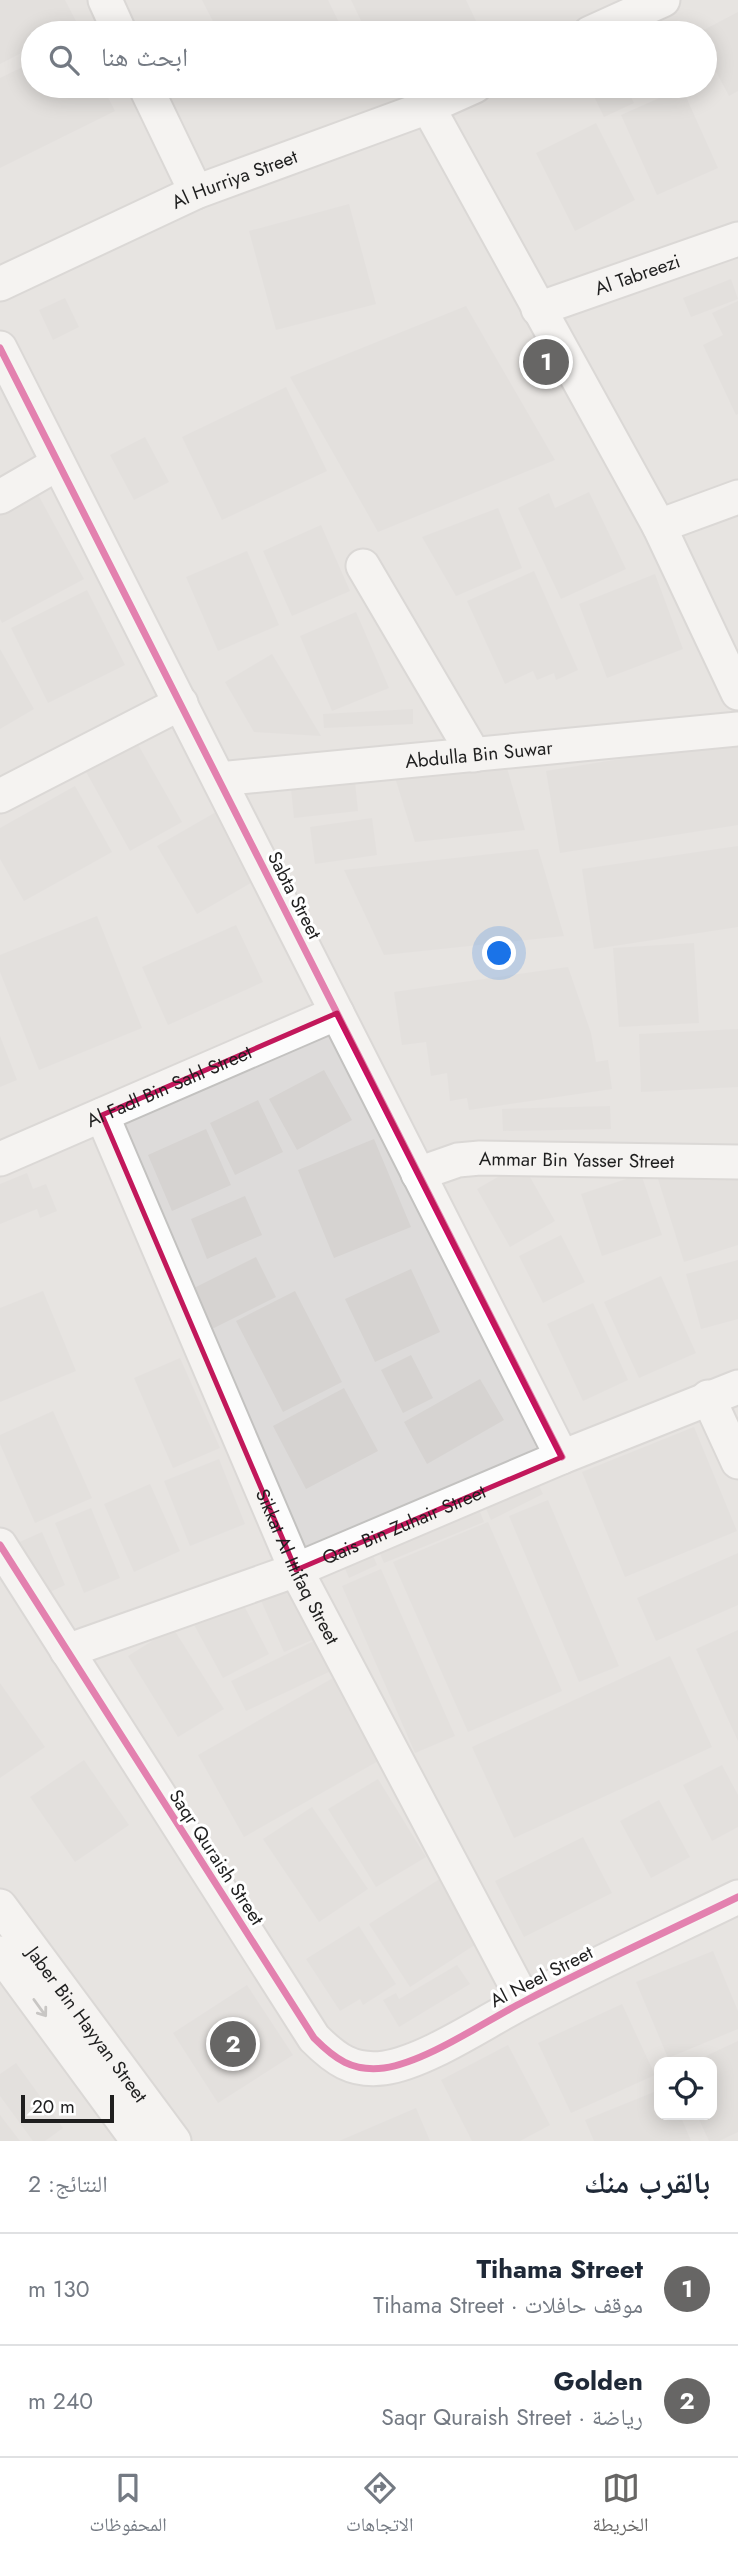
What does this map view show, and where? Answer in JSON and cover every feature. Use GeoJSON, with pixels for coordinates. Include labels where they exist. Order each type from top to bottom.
{"type":"FeatureCollection","features":[{"type":"Feature","properties":{"kind":"street"},"geometry":{"type":"LineString","coordinates":[[105,0],[115,21]]}},
{"type":"Feature","properties":{"kind":"street"},"geometry":{"type":"LineString","coordinates":[[617,21],[663,0]]}},
{"type":"Feature","properties":{"kind":"street"},"geometry":{"type":"LineString","coordinates":[[151,98],[196,192]]}},
{"type":"Feature","properties":{"kind":"street","name":"Al Hurriya Street"},"geometry":{"type":"LineString","coordinates":[[0,285],[196,192],[448,98]]}},
{"type":"Feature","properties":{"kind":"street"},"geometry":{"type":"LineString","coordinates":[[428,107],[659,526],[738,693]]}},
{"type":"Feature","properties":{"kind":"street","name":"Al Tabreezi"},"geometry":{"type":"LineString","coordinates":[[538,309],[738,239]]}},
{"type":"Feature","properties":{"kind":"street","name":"Sabta Street"},"geometry":{"type":"LineString","coordinates":[[0,348],[562,1457]]}},
{"type":"Feature","properties":{"kind":"street"},"geometry":{"type":"LineString","coordinates":[[0,497],[57,464]]}},
{"type":"Feature","properties":{"kind":"street"},"geometry":{"type":"LineString","coordinates":[[659,526],[738,497]]}},
{"type":"Feature","properties":{"kind":"street"},"geometry":{"type":"LineString","coordinates":[[363,566],[474,755]]}},
{"type":"Feature","properties":{"kind":"street"},"geometry":{"type":"LineString","coordinates":[[0,796],[181,703]]}},
{"type":"Feature","properties":{"kind":"street","name":"Abdulla Bin Suwar"},"geometry":{"type":"LineString","coordinates":[[219,779],[738,729]]}},
{"type":"Feature","properties":{"kind":"street","name":"Al Fadl Bin Sahl Street"},"geometry":{"type":"LineString","coordinates":[[0,1159],[337,1013]]}},
{"type":"Feature","properties":{"kind":"street","name":"Sikkat Al Ittifaq Street"},"geometry":{"type":"LineString","coordinates":[[102,1115],[296,1570],[524,2001]]}},
{"type":"Feature","properties":{"kind":"street","name":"Ammar Bin Yasser Street"},"geometry":{"type":"LineString","coordinates":[[418,1174],[458,1160],[480,1158],[738,1162]]}},
{"type":"Feature","properties":{"kind":"street"},"geometry":{"type":"LineString","coordinates":[[723,1392],[738,1462]]}},
{"type":"Feature","properties":{"kind":"street","name":"Qais Bin Zuhair Street"},"geometry":{"type":"LineString","coordinates":[[67,1651],[296,1570],[723,1392]]}},
{"type":"Feature","properties":{"kind":"street"},"geometry":{"type":"LineString","coordinates":[[0,1545],[67,1651]]}},
{"type":"Feature","properties":{"kind":"street","name":"Saqr Quraish Street"},"geometry":{"type":"LineString","coordinates":[[67,1651],[314,2038],[334,2058],[354,2067]]}},
{"type":"Feature","properties":{"kind":"street","name":"Al Neel Street"},"geometry":{"type":"LineString","coordinates":[[354,2067],[382,2068],[412,2060],[524,2001],[738,1897]]}},
{"type":"Feature","properties":{"kind":"street","name":"Jaber Bin Hayyan Street"},"geometry":{"type":"LineString","coordinates":[[0,1906],[174,2141]]}},
{"type":"Feature","properties":{"kind":"street","name":"Jaber Bin Hayyan Street"},"geometry":{"type":"LineString","coordinates":[[0,1954],[138,2141]]}},
{"type":"Feature","properties":{"kind":"highlighted area"},"geometry":{"type":"Polygon","coordinates":[[[337,1013],[562,1457],[296,1570],[102,1115],[337,1013]]]}},
{"type":"Feature","properties":{"kind":"shaded area"},"geometry":{"type":"Polygon","coordinates":[[[0,0],[738,0],[738,2141],[0,2141],[0,0]]]}},
{"type":"Feature","properties":{"kind":"building"},"geometry":{"type":"Polygon","coordinates":[[[0,0],[65,0],[76,21],[21,21],[21,53],[0,64],[0,0]]]}},
{"type":"Feature","properties":{"kind":"building"},"geometry":{"type":"Polygon","coordinates":[[[202,0],[328,0],[338,21],[213,21],[202,0]]]}},
{"type":"Feature","properties":{"kind":"building"},"geometry":{"type":"Polygon","coordinates":[[[351,0],[466,0],[476,21],[361,21],[351,0]]]}},
{"type":"Feature","properties":{"kind":"building"},"geometry":{"type":"Polygon","coordinates":[[[738,12],[738,91],[729,96],[717,74],[717,23],[738,12]]]}},
{"type":"Feature","properties":{"kind":"building"},"geometry":{"type":"Polygon","coordinates":[[[21,68],[21,98],[108,98],[115,111],[0,168],[0,78],[21,68]]]}},
{"type":"Feature","properties":{"kind":"building"},"geometry":{"type":"Polygon","coordinates":[[[595,98],[632,98],[634,103],[604,117],[595,98]]]}},
{"type":"Feature","properties":{"kind":"building"},"geometry":{"type":"Polygon","coordinates":[[[659,98],[686,98],[718,168],[657,195],[621,115],[659,98]]]}},
{"type":"Feature","properties":{"kind":"building"},"geometry":{"type":"Polygon","coordinates":[[[596,123],[635,200],[575,231],[536,153],[596,123]]]}},
{"type":"Feature","properties":{"kind":"building"},"geometry":{"type":"Polygon","coordinates":[[[349,204],[376,304],[276,330],[249,231],[349,204]]]}},
{"type":"Feature","properties":{"kind":"building"},"geometry":{"type":"Polygon","coordinates":[[[731,279],[738,299],[691,317],[683,298],[731,279]]]}},
{"type":"Feature","properties":{"kind":"building"},"geometry":{"type":"Polygon","coordinates":[[[65,298],[79,327],[53,340],[39,310],[65,298]]]}},
{"type":"Feature","properties":{"kind":"building"},"geometry":{"type":"Polygon","coordinates":[[[738,301],[736,415],[703,345],[723,335],[712,313],[738,301]]]}},
{"type":"Feature","properties":{"kind":"building"},"geometry":{"type":"Polygon","coordinates":[[[466,306],[555,460],[378,532],[290,377],[466,306]]]}},
{"type":"Feature","properties":{"kind":"building"},"geometry":{"type":"Polygon","coordinates":[[[286,387],[327,471],[222,520],[182,437],[286,387]]]}},
{"type":"Feature","properties":{"kind":"building"},"geometry":{"type":"Polygon","coordinates":[[[145,437],[169,482],[134,500],[110,455],[145,437]]]}},
{"type":"Feature","properties":{"kind":"building"},"geometry":{"type":"Polygon","coordinates":[[[35,489],[84,579],[2,623],[0,507],[35,489]]]}},
{"type":"Feature","properties":{"kind":"building"},"geometry":{"type":"Polygon","coordinates":[[[589,492],[626,569],[561,599],[518,508],[549,493],[555,508],[589,492]]]}},
{"type":"Feature","properties":{"kind":"building"},"geometry":{"type":"Polygon","coordinates":[[[498,508],[522,568],[456,596],[422,537],[498,508]]]}},
{"type":"Feature","properties":{"kind":"building"},"geometry":{"type":"Polygon","coordinates":[[[321,525],[350,591],[292,616],[263,551],[321,525]]]}},
{"type":"Feature","properties":{"kind":"building"},"geometry":{"type":"Polygon","coordinates":[[[247,551],[279,625],[218,651],[186,577],[247,551]]]}},
{"type":"Feature","properties":{"kind":"building"},"geometry":{"type":"Polygon","coordinates":[[[534,571],[578,670],[556,680],[554,673],[537,680],[533,671],[505,684],[467,601],[534,571]]]}},
{"type":"Feature","properties":{"kind":"building"},"geometry":{"type":"Polygon","coordinates":[[[655,574],[683,649],[607,678],[579,604],[655,574]]]}},
{"type":"Feature","properties":{"kind":"building"},"geometry":{"type":"Polygon","coordinates":[[[87,590],[125,665],[48,703],[11,628],[87,590]]]}},
{"type":"Feature","properties":{"kind":"building"},"geometry":{"type":"Polygon","coordinates":[[[356,612],[389,688],[332,711],[300,636],[356,612]]]}},
{"type":"Feature","properties":{"kind":"building"},"geometry":{"type":"Polygon","coordinates":[[[0,649],[34,709],[0,729],[0,649]]]}},
{"type":"Feature","properties":{"kind":"building"},"geometry":{"type":"Polygon","coordinates":[[[272,654],[321,736],[254,732],[225,682],[272,654]]]}},
{"type":"Feature","properties":{"kind":"building"},"geometry":{"type":"Polygon","coordinates":[[[413,709],[413,724],[324,728],[323,714],[413,709]]]}},
{"type":"Feature","properties":{"kind":"building"},"geometry":{"type":"Polygon","coordinates":[[[738,740],[738,825],[560,853],[546,771],[738,740]]]}},
{"type":"Feature","properties":{"kind":"building"},"geometry":{"type":"Polygon","coordinates":[[[136,741],[182,822],[130,851],[85,770],[136,741]]]}},
{"type":"Feature","properties":{"kind":"building"},"geometry":{"type":"Polygon","coordinates":[[[505,761],[525,830],[415,842],[393,771],[505,761]]]}},
{"type":"Feature","properties":{"kind":"building"},"geometry":{"type":"Polygon","coordinates":[[[354,772],[358,811],[294,818],[290,779],[354,772]]]}},
{"type":"Feature","properties":{"kind":"building"},"geometry":{"type":"Polygon","coordinates":[[[75,786],[112,852],[24,901],[0,859],[0,828],[75,786]]]}},
{"type":"Feature","properties":{"kind":"building"},"geometry":{"type":"Polygon","coordinates":[[[216,812],[256,880],[197,914],[157,846],[216,812]]]}},
{"type":"Feature","properties":{"kind":"building"},"geometry":{"type":"Polygon","coordinates":[[[372,818],[377,855],[315,864],[310,827],[372,818]]]}},
{"type":"Feature","properties":{"kind":"building"},"geometry":{"type":"Polygon","coordinates":[[[738,846],[738,927],[594,949],[582,869],[738,846]]]}},
{"type":"Feature","properties":{"kind":"building"},"geometry":{"type":"Polygon","coordinates":[[[538,849],[564,936],[384,955],[344,870],[538,849]]]}},
{"type":"Feature","properties":{"kind":"building"},"geometry":{"type":"Polygon","coordinates":[[[97,916],[142,1028],[39,1070],[0,972],[0,955],[97,916]]]}},
{"type":"Feature","properties":{"kind":"building"},"geometry":{"type":"Polygon","coordinates":[[[236,925],[263,982],[168,1025],[142,967],[236,925]]]}},
{"type":"Feature","properties":{"kind":"building"},"geometry":{"type":"Polygon","coordinates":[[[694,943],[699,1023],[619,1027],[613,948],[694,943]]]}},
{"type":"Feature","properties":{"kind":"building"},"geometry":{"type":"Polygon","coordinates":[[[568,967],[591,1033],[596,1062],[608,1060],[612,1089],[469,1110],[467,1098],[450,1101],[447,1073],[431,1076],[426,1042],[402,1045],[394,992],[568,967]]]}},
{"type":"Feature","properties":{"kind":"building"},"geometry":{"type":"Polygon","coordinates":[[[738,1029],[738,1087],[641,1092],[639,1034],[738,1029]]]}},
{"type":"Feature","properties":{"kind":"building"},"geometry":{"type":"Polygon","coordinates":[[[0,1036],[17,1080],[0,1087],[0,1036]]]}},
{"type":"Feature","properties":{"kind":"building"},"geometry":{"type":"Polygon","coordinates":[[[324,1070],[352,1120],[297,1150],[269,1099],[324,1070]]]}},
{"type":"Feature","properties":{"kind":"building"},"geometry":{"type":"Polygon","coordinates":[[[258,1100],[283,1152],[235,1175],[210,1123],[258,1100]]]}},
{"type":"Feature","properties":{"kind":"building"},"geometry":{"type":"Polygon","coordinates":[[[610,1106],[611,1129],[503,1131],[502,1109],[610,1106]]]}},
{"type":"Feature","properties":{"kind":"building"},"geometry":{"type":"Polygon","coordinates":[[[206,1129],[231,1185],[172,1211],[148,1155],[206,1129]]]}},
{"type":"Feature","properties":{"kind":"building"},"geometry":{"type":"Polygon","coordinates":[[[374,1139],[411,1227],[334,1258],[298,1170],[374,1139]]]}},
{"type":"Feature","properties":{"kind":"building"},"geometry":{"type":"Polygon","coordinates":[[[522,1163],[555,1221],[510,1247],[477,1189],[522,1163]]]}},
{"type":"Feature","properties":{"kind":"building"},"geometry":{"type":"Polygon","coordinates":[[[689,1170],[738,1174],[738,1245],[684,1262],[658,1179],[689,1170]]]}},
{"type":"Feature","properties":{"kind":"building"},"geometry":{"type":"Polygon","coordinates":[[[27,1173],[33,1189],[46,1184],[57,1211],[40,1218],[37,1209],[0,1224],[0,1184],[27,1173]]]}},
{"type":"Feature","properties":{"kind":"building"},"geometry":{"type":"Polygon","coordinates":[[[641,1174],[662,1235],[602,1256],[581,1194],[641,1174]]]}},
{"type":"Feature","properties":{"kind":"building"},"geometry":{"type":"Polygon","coordinates":[[[245,1196],[262,1235],[207,1259],[191,1219],[245,1196]]]}},
{"type":"Feature","properties":{"kind":"building"},"geometry":{"type":"Polygon","coordinates":[[[561,1235],[585,1282],[543,1303],[519,1256],[561,1235]]]}},
{"type":"Feature","properties":{"kind":"building"},"geometry":{"type":"Polygon","coordinates":[[[256,1257],[276,1297],[208,1331],[188,1291],[256,1257]]]}},
{"type":"Feature","properties":{"kind":"building"},"geometry":{"type":"Polygon","coordinates":[[[738,1260],[738,1319],[701,1329],[686,1274],[738,1260]]]}},
{"type":"Feature","properties":{"kind":"building"},"geometry":{"type":"Polygon","coordinates":[[[411,1269],[440,1332],[375,1362],[345,1299],[411,1269]]]}},
{"type":"Feature","properties":{"kind":"building"},"geometry":{"type":"Polygon","coordinates":[[[661,1276],[696,1353],[639,1378],[604,1302],[661,1276]]]}},
{"type":"Feature","properties":{"kind":"building"},"geometry":{"type":"Polygon","coordinates":[[[43,1291],[76,1371],[0,1402],[0,1308],[43,1291]]]}},
{"type":"Feature","properties":{"kind":"building"},"geometry":{"type":"Polygon","coordinates":[[[295,1291],[342,1382],[283,1412],[236,1321],[295,1291]]]}},
{"type":"Feature","properties":{"kind":"building"},"geometry":{"type":"Polygon","coordinates":[[[593,1303],[628,1380],[583,1401],[547,1324],[593,1303]]]}},
{"type":"Feature","properties":{"kind":"building"},"geometry":{"type":"Polygon","coordinates":[[[411,1355],[433,1398],[403,1413],[381,1370],[411,1355]]]}},
{"type":"Feature","properties":{"kind":"building"},"geometry":{"type":"Polygon","coordinates":[[[180,1358],[220,1448],[173,1468],[134,1378],[180,1358]]]}},
{"type":"Feature","properties":{"kind":"building"},"geometry":{"type":"Polygon","coordinates":[[[480,1379],[504,1420],[427,1464],[404,1422],[480,1379]]]}},
{"type":"Feature","properties":{"kind":"building"},"geometry":{"type":"Polygon","coordinates":[[[344,1388],[378,1451],[306,1489],[273,1426],[344,1388]]]}},
{"type":"Feature","properties":{"kind":"building"},"geometry":{"type":"Polygon","coordinates":[[[53,1411],[92,1498],[35,1523],[0,1444],[0,1435],[53,1411]]]}},
{"type":"Feature","properties":{"kind":"building"},"geometry":{"type":"Polygon","coordinates":[[[694,1427],[737,1531],[625,1577],[582,1472],[694,1427]]]}},
{"type":"Feature","properties":{"kind":"building"},"geometry":{"type":"Polygon","coordinates":[[[219,1459],[245,1524],[190,1546],[164,1481],[219,1459]]]}},
{"type":"Feature","properties":{"kind":"building"},"geometry":{"type":"Polygon","coordinates":[[[535,1478],[543,1494],[491,1520],[484,1504],[535,1478]]]}},
{"type":"Feature","properties":{"kind":"building"},"geometry":{"type":"Polygon","coordinates":[[[150,1484],[180,1551],[134,1572],[104,1504],[150,1484]]]}},
{"type":"Feature","properties":{"kind":"building"},"geometry":{"type":"Polygon","coordinates":[[[548,1500],[619,1666],[579,1682],[509,1516],[548,1500]]]}},
{"type":"Feature","properties":{"kind":"building"},"geometry":{"type":"Polygon","coordinates":[[[477,1504],[484,1522],[384,1563],[376,1544],[477,1504]]]}},
{"type":"Feature","properties":{"kind":"building"},"geometry":{"type":"Polygon","coordinates":[[[91,1508],[120,1578],[84,1593],[55,1523],[91,1508]]]}},
{"type":"Feature","properties":{"kind":"building"},"geometry":{"type":"Polygon","coordinates":[[[488,1522],[562,1691],[468,1732],[393,1562],[488,1522]]]}},
{"type":"Feature","properties":{"kind":"building"},"geometry":{"type":"Polygon","coordinates":[[[42,1532],[65,1585],[37,1598],[13,1545],[42,1532]]]}},
{"type":"Feature","properties":{"kind":"building"},"geometry":{"type":"Polygon","coordinates":[[[369,1546],[377,1565],[349,1578],[341,1559],[369,1546]]]}},
{"type":"Feature","properties":{"kind":"building"},"geometry":{"type":"Polygon","coordinates":[[[738,1553],[738,1605],[656,1641],[637,1598],[738,1553]]]}},
{"type":"Feature","properties":{"kind":"building"},"geometry":{"type":"Polygon","coordinates":[[[381,1569],[455,1736],[415,1753],[342,1586],[381,1569]]]}},
{"type":"Feature","properties":{"kind":"building"},"geometry":{"type":"Polygon","coordinates":[[[291,1580],[317,1638],[284,1652],[258,1594],[291,1580]]]}},
{"type":"Feature","properties":{"kind":"building"},"geometry":{"type":"Polygon","coordinates":[[[239,1596],[269,1654],[223,1678],[192,1621],[239,1596]]]}},
{"type":"Feature","properties":{"kind":"building"},"geometry":{"type":"Polygon","coordinates":[[[173,1628],[224,1709],[178,1737],[128,1656],[173,1628]]]}},
{"type":"Feature","properties":{"kind":"building"},"geometry":{"type":"Polygon","coordinates":[[[738,1630],[738,1741],[696,1649],[738,1630]]]}},
{"type":"Feature","properties":{"kind":"building"},"geometry":{"type":"Polygon","coordinates":[[[318,1639],[333,1670],[246,1711],[231,1681],[318,1639]]]}},
{"type":"Feature","properties":{"kind":"building"},"geometry":{"type":"Polygon","coordinates":[[[670,1656],[712,1747],[514,1838],[472,1747],[670,1656]]]}},
{"type":"Feature","properties":{"kind":"building"},"geometry":{"type":"Polygon","coordinates":[[[333,1678],[380,1760],[244,1837],[198,1755],[333,1678]]]}},
{"type":"Feature","properties":{"kind":"building"},"geometry":{"type":"Polygon","coordinates":[[[0,1683],[45,1747],[0,1778],[0,1683]]]}},
{"type":"Feature","properties":{"kind":"building"},"geometry":{"type":"Polygon","coordinates":[[[84,1760],[129,1825],[75,1862],[30,1797],[84,1760]]]}},
{"type":"Feature","properties":{"kind":"building"},"geometry":{"type":"Polygon","coordinates":[[[722,1765],[738,1795],[738,1827],[712,1841],[683,1785],[722,1765]]]}},
{"type":"Feature","properties":{"kind":"building"},"geometry":{"type":"Polygon","coordinates":[[[378,1779],[426,1857],[376,1887],[328,1809],[378,1779]]]}},
{"type":"Feature","properties":{"kind":"building"},"geometry":{"type":"Polygon","coordinates":[[[659,1800],[690,1857],[651,1878],[620,1821],[659,1800]]]}},
{"type":"Feature","properties":{"kind":"building"},"geometry":{"type":"Polygon","coordinates":[[[312,1807],[368,1889],[319,1922],[263,1839],[312,1807]]]}},
{"type":"Feature","properties":{"kind":"building"},"geometry":{"type":"Polygon","coordinates":[[[583,1837],[612,1893],[524,1937],[495,1881],[583,1837]]]}},
{"type":"Feature","properties":{"kind":"building"},"geometry":{"type":"Polygon","coordinates":[[[446,1875],[487,1937],[410,1987],[369,1924],[446,1875]]]}},
{"type":"Feature","properties":{"kind":"building"},"geometry":{"type":"Polygon","coordinates":[[[359,1926],[396,1984],[363,2005],[360,1999],[340,2011],[306,1959],[359,1926]]]}},
{"type":"Feature","properties":{"kind":"building"},"geometry":{"type":"Polygon","coordinates":[[[713,1951],[738,2011],[738,2029],[668,2057],[636,1982],[713,1951]]]}},
{"type":"Feature","properties":{"kind":"building"},"geometry":{"type":"Polygon","coordinates":[[[457,1965],[470,1984],[399,2027],[383,2000],[396,1993],[399,1999],[457,1965]]]}},
{"type":"Feature","properties":{"kind":"building"},"geometry":{"type":"Polygon","coordinates":[[[247,1985],[293,2055],[218,2103],[173,2033],[247,1985]]]}},
{"type":"Feature","properties":{"kind":"building"},"geometry":{"type":"Polygon","coordinates":[[[622,2004],[654,2075],[571,2113],[538,2043],[622,2004]]]}},
{"type":"Feature","properties":{"kind":"building"},"geometry":{"type":"Polygon","coordinates":[[[738,2041],[738,2132],[719,2141],[709,2141],[699,2120],[717,2120],[717,2057],[704,2057],[738,2041]]]}},
{"type":"Feature","properties":{"kind":"building"},"geometry":{"type":"Polygon","coordinates":[[[508,2045],[550,2125],[520,2141],[472,2141],[441,2080],[508,2045]]]}},
{"type":"Feature","properties":{"kind":"building"},"geometry":{"type":"Polygon","coordinates":[[[16,2063],[63,2128],[45,2141],[33,2141],[0,2096],[0,2074],[16,2063]]]}},
{"type":"Feature","properties":{"kind":"building"},"geometry":{"type":"Polygon","coordinates":[[[654,2092],[654,2120],[682,2120],[691,2141],[594,2141],[585,2120],[654,2092]]]}},
{"type":"Feature","properties":{"kind":"building"},"geometry":{"type":"Polygon","coordinates":[[[416,2108],[430,2141],[339,2141],[416,2108]]]}},
{"type":"Feature","properties":{"kind":"building"},"geometry":{"type":"Polygon","coordinates":[[[0,2115],[20,2141],[0,2141],[0,2115]]]}},
{"type":"Feature","properties":{"kind":"cycle path"},"geometry":{"type":"LineString","coordinates":[[0,348],[562,1457]]}},
{"type":"Feature","properties":{"kind":"cycle path"},"geometry":{"type":"LineString","coordinates":[[0,1545],[314,2038],[337,2058],[353,2066],[384,2068],[418,2058],[576,1975],[738,1897]]}},
{"type":"Feature","properties":{"kind":"place","name":"Tihama Street"},"geometry":{"type":"Point","coordinates":[546,362]}},
{"type":"Feature","properties":{"kind":"place","name":"Golden"},"geometry":{"type":"Point","coordinates":[233,2044]}}]}
